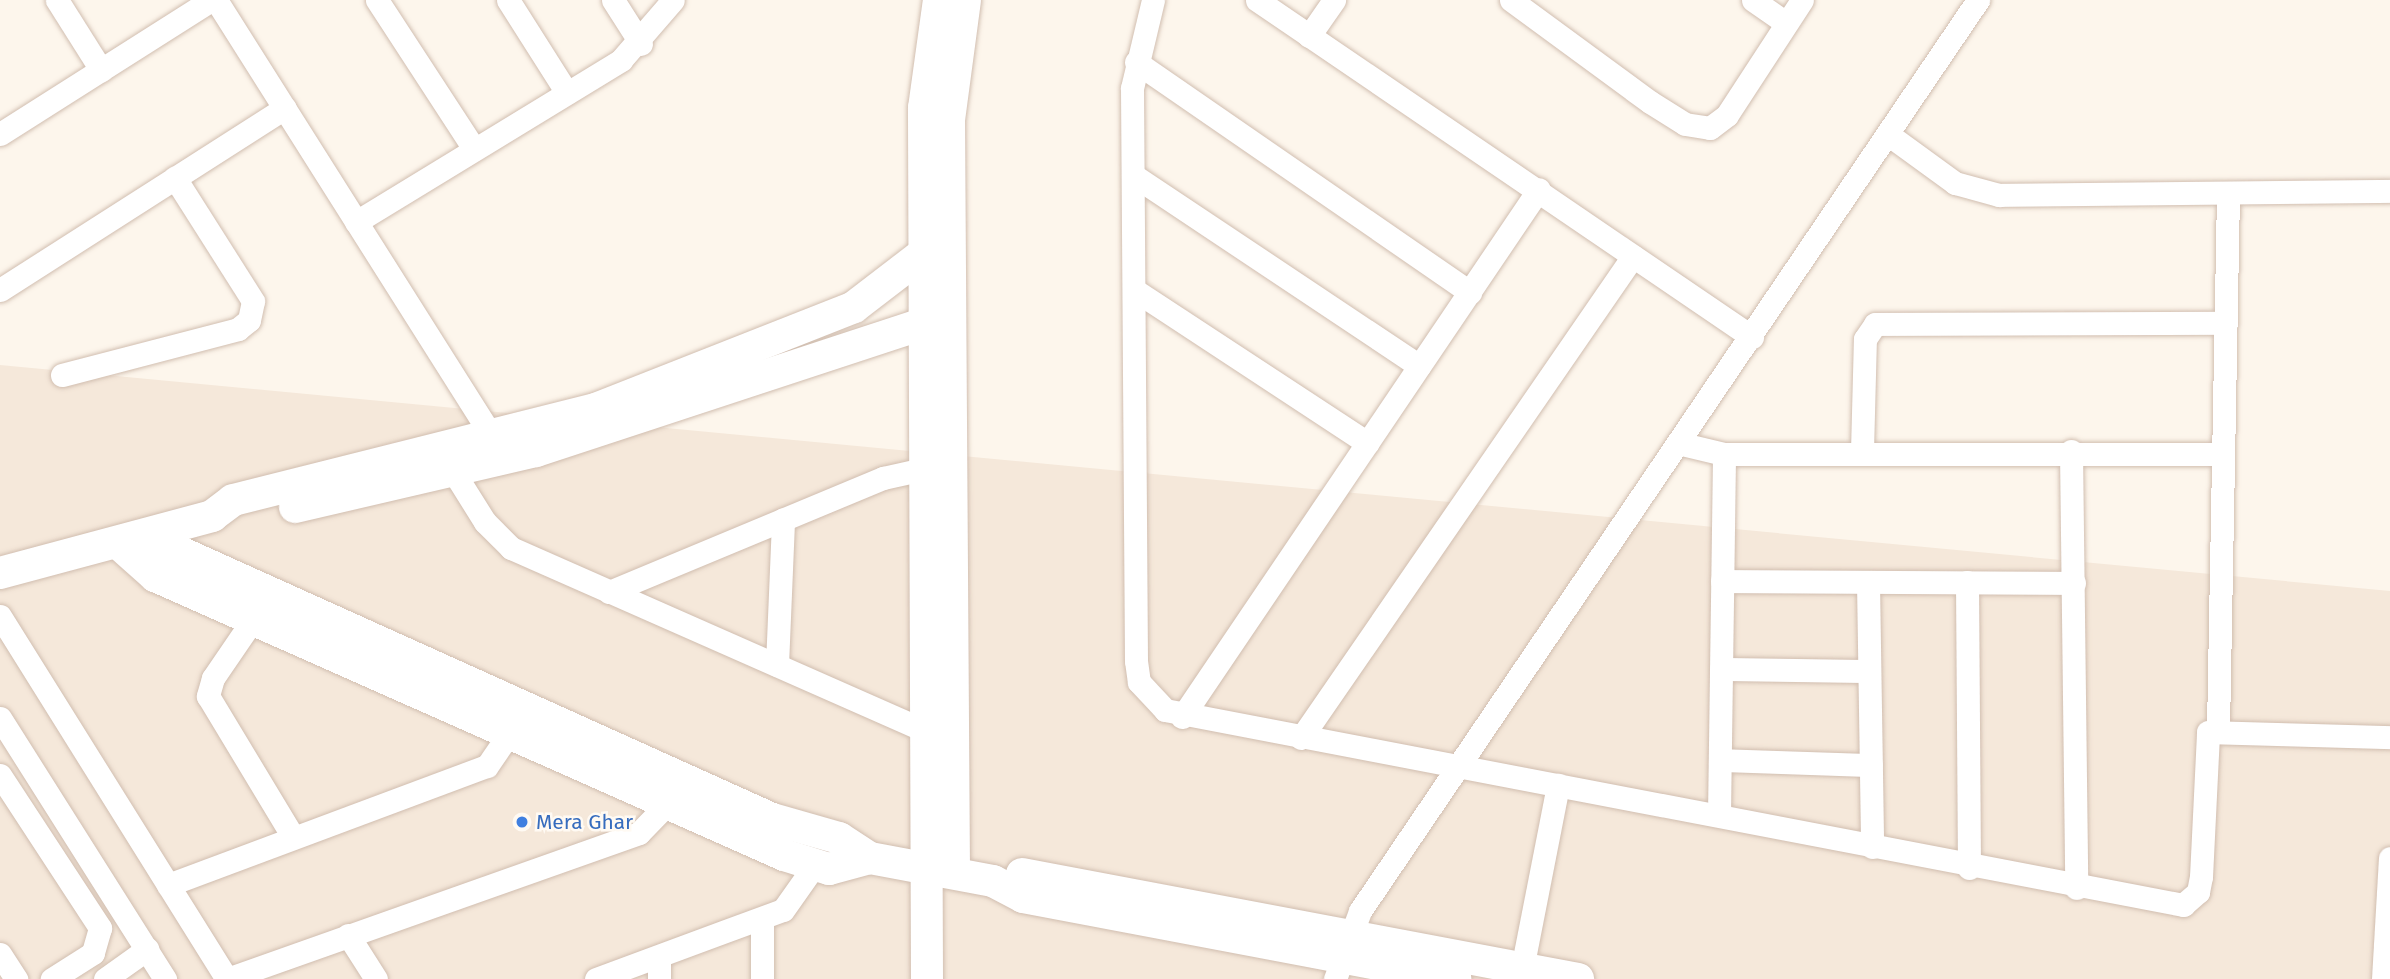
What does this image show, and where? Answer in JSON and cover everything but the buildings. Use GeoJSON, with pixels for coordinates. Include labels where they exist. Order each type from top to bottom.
{"type":"FeatureCollection","features":[{"type":"Feature","properties":{"kind":"street"},"geometry":{"type":"LineString","coordinates":[[57,0],[101,70]]}},
{"type":"Feature","properties":{"kind":"street"},"geometry":{"type":"LineString","coordinates":[[0,134],[214,0],[493,438]]}},
{"type":"Feature","properties":{"kind":"street"},"geometry":{"type":"LineString","coordinates":[[376,0],[474,149]]}},
{"type":"Feature","properties":{"kind":"street"},"geometry":{"type":"LineString","coordinates":[[508,0],[567,93]]}},
{"type":"Feature","properties":{"kind":"street"},"geometry":{"type":"LineString","coordinates":[[613,0],[641,44]]}},
{"type":"Feature","properties":{"kind":"street"},"geometry":{"type":"LineString","coordinates":[[356,222],[567,93],[641,44],[673,0]]}},
{"type":"Feature","properties":{"kind":"street"},"geometry":{"type":"LineString","coordinates":[[927,979],[940,871],[934,303],[923,254],[926,68],[939,0]]}},
{"type":"Feature","properties":{"kind":"street"},"geometry":{"type":"LineString","coordinates":[[940,871],[931,733],[928,468],[934,303],[949,120],[965,0]]}},
{"type":"Feature","properties":{"kind":"street"},"geometry":{"type":"LineString","coordinates":[[1153,0],[1136,62],[1133,175],[1136,291],[1136,661],[1151,700],[1182,716],[1720,815],[1969,868],[2157,903],[2192,901],[2201,877],[2204,741],[2218,729],[2390,737]]}},
{"type":"Feature","properties":{"kind":"street"},"geometry":{"type":"LineString","coordinates":[[1257,0],[1539,189],[1752,337]]}},
{"type":"Feature","properties":{"kind":"street"},"geometry":{"type":"LineString","coordinates":[[1310,36],[1334,0]]}},
{"type":"Feature","properties":{"kind":"street"},"geometry":{"type":"LineString","coordinates":[[1511,0],[1650,102],[1697,128],[1710,128],[1727,115],[1802,0]]}},
{"type":"Feature","properties":{"kind":"street"},"geometry":{"type":"LineString","coordinates":[[1753,0],[1786,23]]}},
{"type":"Feature","properties":{"kind":"street"},"geometry":{"type":"LineString","coordinates":[[1342,956],[1461,767],[1682,444],[1978,0]]}},
{"type":"Feature","properties":{"kind":"street"},"geometry":{"type":"LineString","coordinates":[[1136,62],[1469,292]]}},
{"type":"Feature","properties":{"kind":"street"},"geometry":{"type":"LineString","coordinates":[[0,290],[285,108]]}},
{"type":"Feature","properties":{"kind":"street"},"geometry":{"type":"LineString","coordinates":[[1889,135],[1936,172],[1977,191],[2228,195],[2390,191]]}},
{"type":"Feature","properties":{"kind":"street"},"geometry":{"type":"LineString","coordinates":[[1133,175],[1419,366]]}},
{"type":"Feature","properties":{"kind":"street"},"geometry":{"type":"LineString","coordinates":[[62,374],[238,329],[249,320],[253,301],[175,178]]}},
{"type":"Feature","properties":{"kind":"street"},"geometry":{"type":"LineString","coordinates":[[1182,716],[1539,189]]}},
{"type":"Feature","properties":{"kind":"street"},"geometry":{"type":"LineString","coordinates":[[2218,729],[2228,195]]}},
{"type":"Feature","properties":{"kind":"street"},"geometry":{"type":"LineString","coordinates":[[3,566],[118,543],[212,516],[233,500],[493,438],[598,408],[853,307],[923,254]]}},
{"type":"Feature","properties":{"kind":"street"},"geometry":{"type":"LineString","coordinates":[[1301,738],[1633,256]]}},
{"type":"Feature","properties":{"kind":"street"},"geometry":{"type":"LineString","coordinates":[[1136,291],[1367,443]]}},
{"type":"Feature","properties":{"kind":"street"},"geometry":{"type":"LineString","coordinates":[[212,516],[236,521],[536,451],[934,303]]}},
{"type":"Feature","properties":{"kind":"street"},"geometry":{"type":"LineString","coordinates":[[1862,451],[1866,339],[1875,324],[2226,323]]}},
{"type":"Feature","properties":{"kind":"street"},"geometry":{"type":"LineString","coordinates":[[1682,444],[1724,454],[1862,451],[2222,454]]}},
{"type":"Feature","properties":{"kind":"street"},"geometry":{"type":"LineString","coordinates":[[2071,452],[2076,888]]}},
{"type":"Feature","properties":{"kind":"street"},"geometry":{"type":"LineString","coordinates":[[1720,815],[1724,454]]}},
{"type":"Feature","properties":{"kind":"street"},"geometry":{"type":"LineString","coordinates":[[608,592],[883,478],[928,468]]}},
{"type":"Feature","properties":{"kind":"street"},"geometry":{"type":"LineString","coordinates":[[453,471],[485,522],[511,548],[931,733]]}},
{"type":"Feature","properties":{"kind":"street"},"geometry":{"type":"LineString","coordinates":[[777,665],[783,519]]}},
{"type":"Feature","properties":{"kind":"street"},"geometry":{"type":"LineString","coordinates":[[118,543],[155,576],[814,866],[842,868],[870,858]]}},
{"type":"Feature","properties":{"kind":"street"},"geometry":{"type":"LineString","coordinates":[[118,543],[173,549],[772,819],[839,838],[870,858],[993,881],[1023,874],[1342,956],[1417,966],[1578,979]]}},
{"type":"Feature","properties":{"kind":"street"},"geometry":{"type":"LineString","coordinates":[[1722,581],[2074,583]]}},
{"type":"Feature","properties":{"kind":"street"},"geometry":{"type":"LineString","coordinates":[[1868,582],[1872,847]]}},
{"type":"Feature","properties":{"kind":"street"},"geometry":{"type":"LineString","coordinates":[[1967,582],[1969,868]]}},
{"type":"Feature","properties":{"kind":"street"},"geometry":{"type":"LineString","coordinates":[[0,617],[227,979],[639,833],[670,801]]}},
{"type":"Feature","properties":{"kind":"street"},"geometry":{"type":"LineString","coordinates":[[254,618],[213,677],[208,696],[293,837]]}},
{"type":"Feature","properties":{"kind":"street"},"geometry":{"type":"LineString","coordinates":[[1721,670],[1869,671]]}},
{"type":"Feature","properties":{"kind":"street"},"geometry":{"type":"LineString","coordinates":[[0,718],[165,979]]}},
{"type":"Feature","properties":{"kind":"street"},"geometry":{"type":"LineString","coordinates":[[168,885],[487,765],[511,731]]}},
{"type":"Feature","properties":{"kind":"street"},"geometry":{"type":"LineString","coordinates":[[1720,760],[1871,765]]}},
{"type":"Feature","properties":{"kind":"street"},"geometry":{"type":"LineString","coordinates":[[0,775],[100,928],[93,953],[52,979]]}},
{"type":"Feature","properties":{"kind":"street"},"geometry":{"type":"LineString","coordinates":[[1520,974],[1558,785]]}},
{"type":"Feature","properties":{"kind":"street"},"geometry":{"type":"LineString","coordinates":[[2383,979],[2390,858]]}},
{"type":"Feature","properties":{"kind":"street"},"geometry":{"type":"LineString","coordinates":[[596,979],[659,968],[762,921],[793,901],[814,866]]}},
{"type":"Feature","properties":{"kind":"street"},"geometry":{"type":"LineString","coordinates":[[762,921],[762,979]]}},
{"type":"Feature","properties":{"kind":"street"},"geometry":{"type":"LineString","coordinates":[[348,935],[376,979]]}},
{"type":"Feature","properties":{"kind":"street"},"geometry":{"type":"LineString","coordinates":[[106,979],[147,949]]}},
{"type":"Feature","properties":{"kind":"street"},"geometry":{"type":"LineString","coordinates":[[0,954],[16,979]]}},
{"type":"Feature","properties":{"kind":"street"},"geometry":{"type":"LineString","coordinates":[[1417,966],[1455,979]]}},
{"type":"Feature","properties":{"kind":"shaded area"},"geometry":{"type":"Polygon","coordinates":[[[0,365],[2390,591],[2390,979],[0,979],[0,365]]]}},
{"type":"Feature","properties":{"kind":"place","name":"Mera Ghar"},"geometry":{"type":"Point","coordinates":[522,822]}}]}
